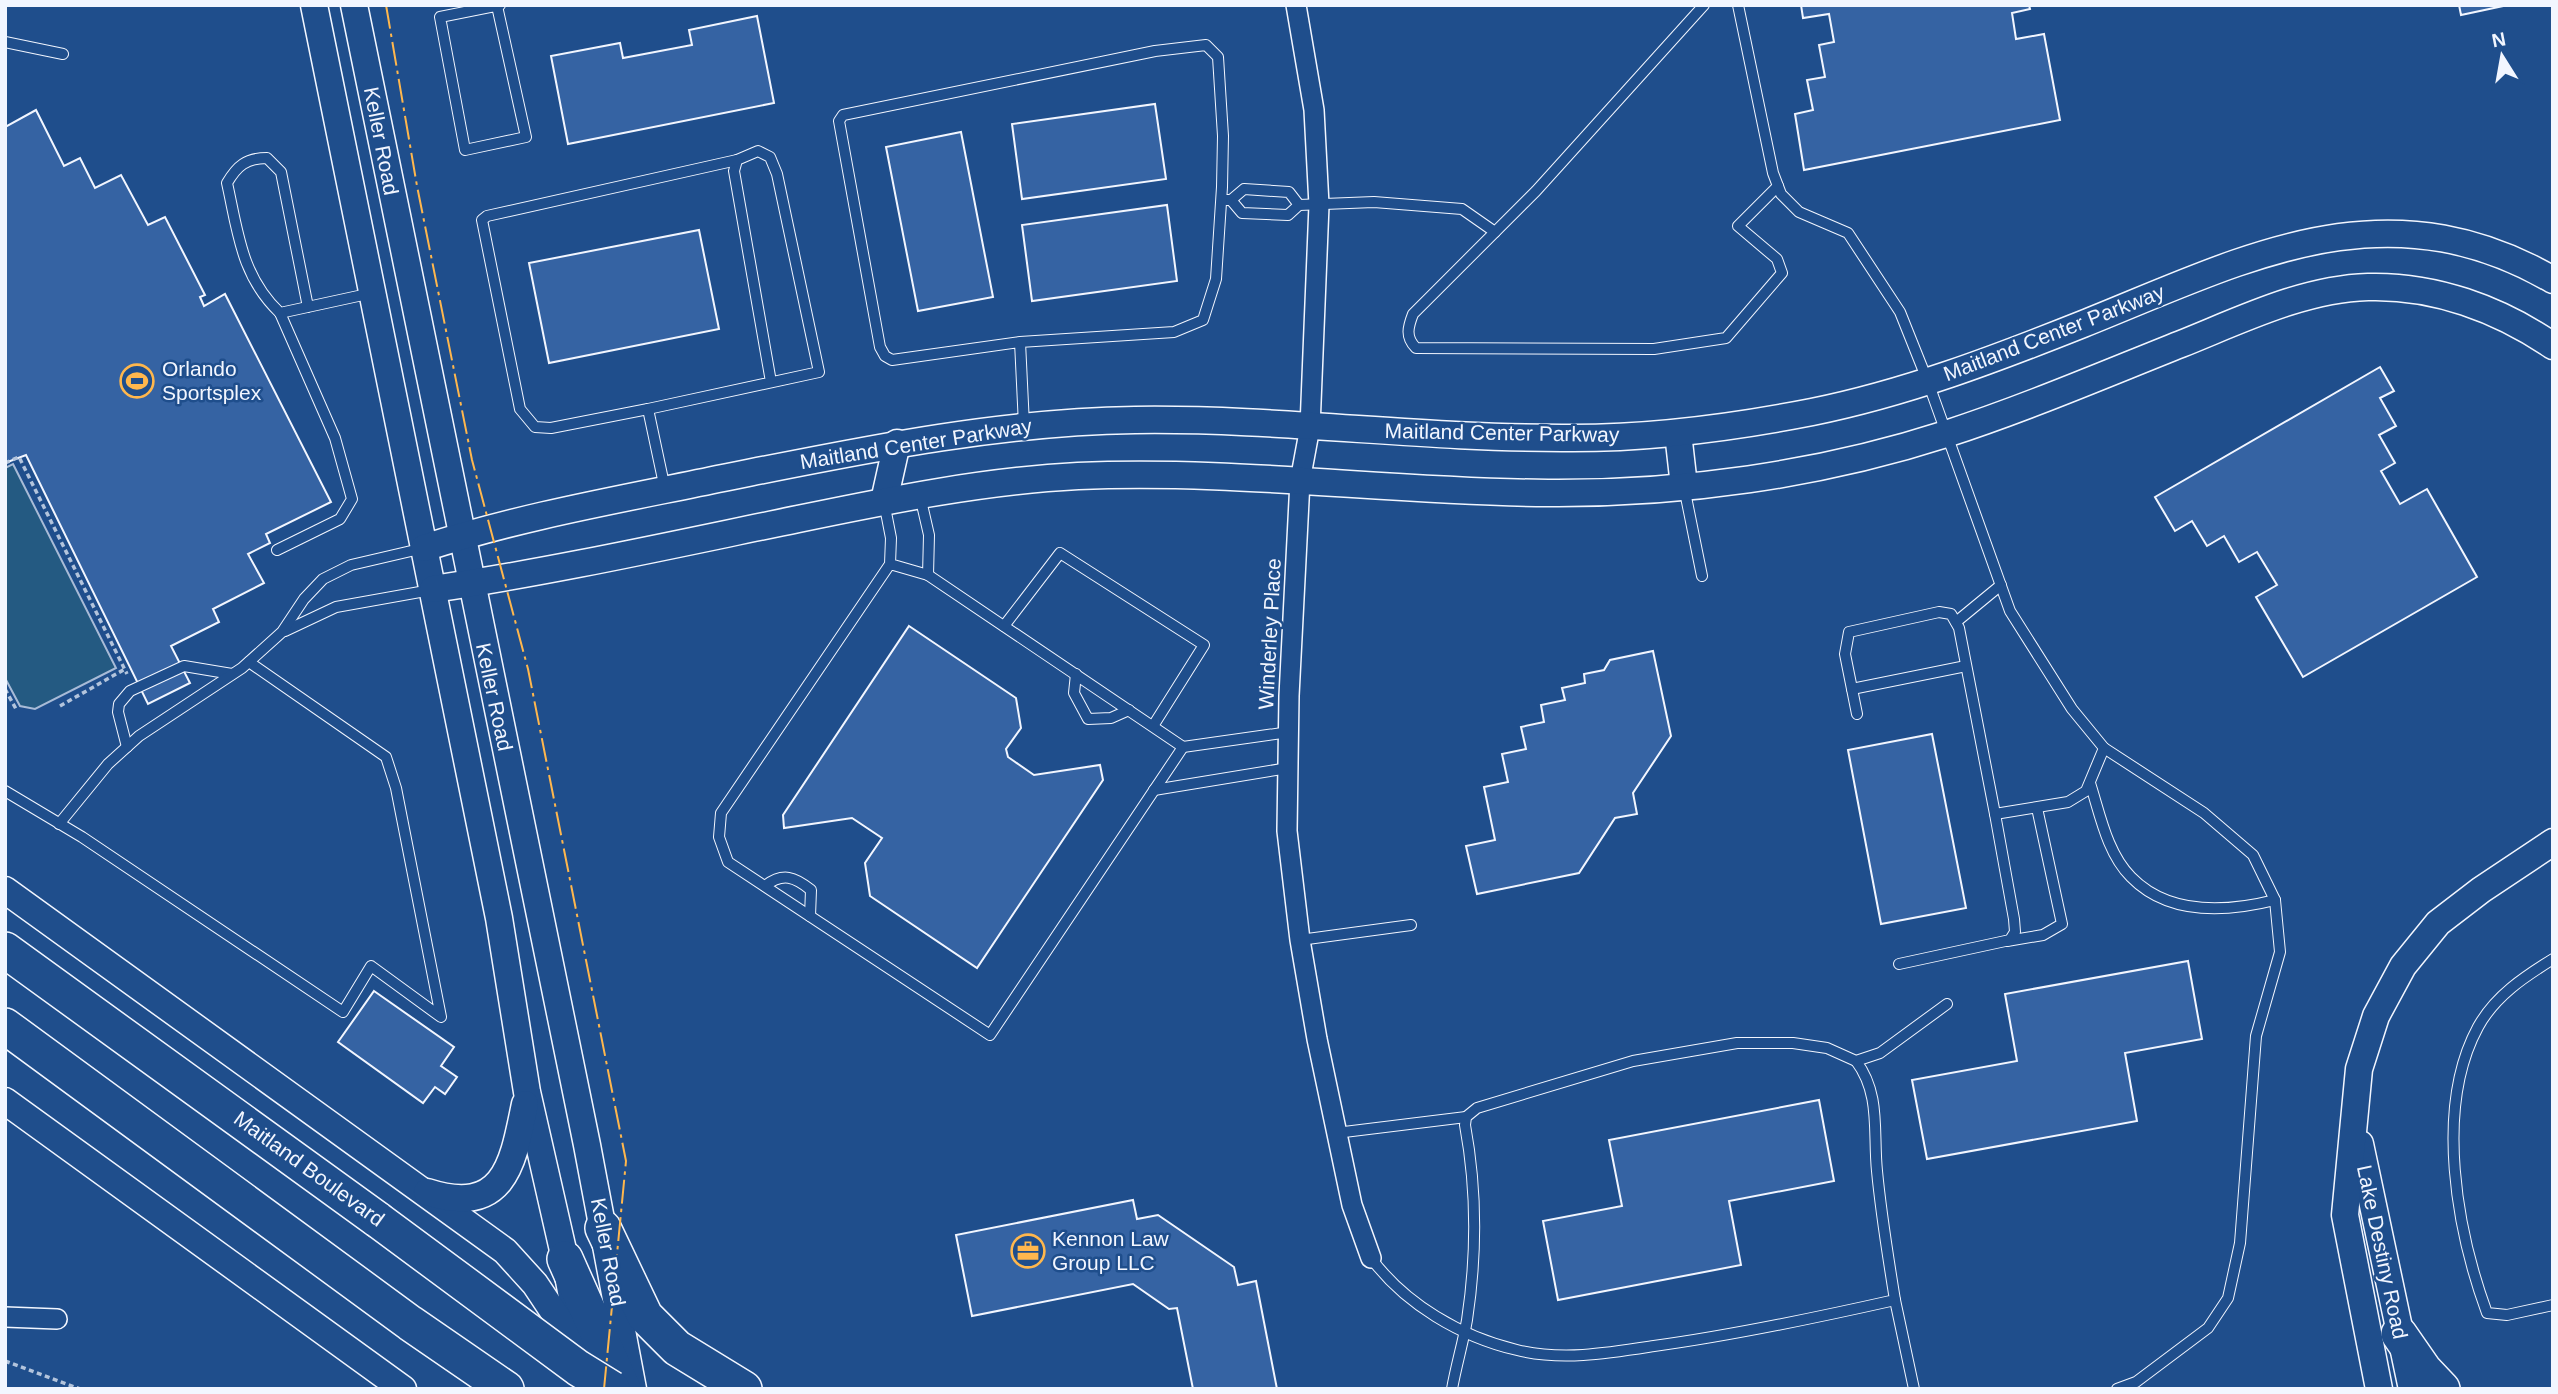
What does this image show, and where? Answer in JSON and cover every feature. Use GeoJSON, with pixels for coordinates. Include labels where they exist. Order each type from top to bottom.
{"type":"FeatureCollection","features":[{"type":"Feature","properties":{"kind":"highway"},"geometry":{"type":"LineString","coordinates":[[5,935],[110,1024]]}},
{"type":"Feature","properties":{"kind":"highway","name":"Maitland Boulevard"},"geometry":{"type":"LineString","coordinates":[[5,950],[578,1368],[624,1384]]}},
{"type":"Feature","properties":{"kind":"highway"},"geometry":{"type":"LineString","coordinates":[[5,1026],[411,1323],[506,1389]]}},
{"type":"Feature","properties":{"kind":"highway"},"geometry":{"type":"LineString","coordinates":[[603,1228],[645,1316],[677,1348],[744,1389]]}},
{"type":"Feature","properties":{"kind":"highway"},"geometry":{"type":"LineString","coordinates":[[565,1259],[624,1384]]}},
{"type":"Feature","properties":{"kind":"highway"},"geometry":{"type":"LineString","coordinates":[[2399,1334],[2424,1370],[2442,1389]]}},
{"type":"Feature","properties":{"kind":"street","name":"Keller Road"},"geometry":{"type":"LineString","coordinates":[[314,5],[499,918],[527,1092],[565,1259],[589,1389]]}},
{"type":"Feature","properties":{"kind":"street","name":"Keller Road"},"geometry":{"type":"LineString","coordinates":[[354,5],[603,1228],[624,1384]]}},
{"type":"Feature","properties":{"kind":"street","name":"Winderley Place"},"geometry":{"type":"LineString","coordinates":[[1296,5],[1314,110],[1319,205],[1310,427],[1300,481],[1287,831],[1300,940],[1336,1132],[1352,1205],[1371,1258]]}},
{"type":"Feature","properties":{"kind":"street","name":"Maitland Center Parkway"},"geometry":{"type":"LineString","coordinates":[[424,548],[502,523],[897,443],[1024,426],[1171,420],[1524,438],[1678,433],[1819,410],[1928,382],[1986,362],[2262,252],[2310,240],[2371,234],[2442,240],[2510,259],[2553,280]]}},
{"type":"Feature","properties":{"kind":"street"},"geometry":{"type":"LineString","coordinates":[[433,589],[471,584],[884,501],[1074,477],[1177,476],[1547,493],[1684,486],[1823,466],[1946,434],[2028,405],[2269,309],[2340,290],[2387,287],[2459,300],[2509,318],[2551,340]]}},
{"type":"Feature","properties":{"kind":"street"},"geometry":{"type":"LineString","coordinates":[[1678,433],[1684,486]]}},
{"type":"Feature","properties":{"kind":"street"},"geometry":{"type":"LineString","coordinates":[[897,443],[919,495]]}},
{"type":"Feature","properties":{"kind":"street"},"geometry":{"type":"LineString","coordinates":[[884,501],[897,443]]}},
{"type":"Feature","properties":{"kind":"street","name":"Lake Destiny Road"},"geometry":{"type":"LineString","coordinates":[[2379,1389],[2345,1215],[2359,1069],[2376,1016],[2403,965],[2438,923],[2480,890],[2553,842]]}},
{"type":"Feature","properties":{"kind":"street"},"geometry":{"type":"LineString","coordinates":[[5,890],[505,1251],[535,1284],[602,1389]]}},
{"type":"Feature","properties":{"kind":"street"},"geometry":{"type":"LineString","coordinates":[[417,1189],[445,1198],[474,1196],[499,1184],[508,1173],[515,1156],[527,1092]]}},
{"type":"Feature","properties":{"kind":"street"},"geometry":{"type":"LineString","coordinates":[[5,1101],[403,1389]]}},
{"type":"Feature","properties":{"kind":"street","name":"Lake Destiny Road"},"geometry":{"type":"LineString","coordinates":[[2354,1115],[2412,1389]]}},
{"type":"Feature","properties":{"kind":"street"},"geometry":{"type":"LineString","coordinates":[[5,1317],[57,1319]]}},
{"type":"Feature","properties":{"kind":"lane"},"geometry":{"type":"LineString","coordinates":[[1704,5],[1494,232],[1413,314],[1408,328],[1409,341],[1416,348],[1654,349],[1711,343],[1726,338],[1782,273],[1777,259],[1738,226],[1778,186]]}},
{"type":"Feature","properties":{"kind":"lane"},"geometry":{"type":"LineString","coordinates":[[1738,5],[1781,194],[1799,212],[1848,233],[1899,312],[1928,382],[2010,611],[2071,709],[2104,748],[2204,813],[2253,855],[2275,900],[2280,952],[2256,1036],[2240,1243],[2228,1298],[2208,1328],[2136,1382],[2117,1389]]}},
{"type":"Feature","properties":{"kind":"lane"},"geometry":{"type":"LineString","coordinates":[[499,6],[526,137],[466,150],[440,17],[499,6]]}},
{"type":"Feature","properties":{"kind":"lane"},"geometry":{"type":"LineString","coordinates":[[5,42],[63,54]]}},
{"type":"Feature","properties":{"kind":"lane"},"geometry":{"type":"LineString","coordinates":[[1206,46],[1218,57],[1226,200],[1216,279],[1203,320],[1174,332],[1020,342],[892,360],[885,356],[880,347],[838,129],[843,115],[1156,51],[1206,46]]}},
{"type":"Feature","properties":{"kind":"lane"},"geometry":{"type":"LineString","coordinates":[[751,152],[764,153],[777,174],[819,372],[551,428],[535,427],[520,410],[482,220],[487,216],[737,160],[751,152]]}},
{"type":"Feature","properties":{"kind":"lane"},"geometry":{"type":"LineString","coordinates":[[277,550],[340,519],[352,499],[335,438],[280,313],[268,301],[244,262],[227,183],[236,167],[253,158],[267,158],[281,172],[308,307]]}},
{"type":"Feature","properties":{"kind":"lane"},"geometry":{"type":"LineString","coordinates":[[737,160],[736,188],[771,382]]}},
{"type":"Feature","properties":{"kind":"lane"},"geometry":{"type":"LineString","coordinates":[[1226,200],[1244,189],[1289,192],[1299,205]]}},
{"type":"Feature","properties":{"kind":"lane"},"geometry":{"type":"LineString","coordinates":[[1226,200],[1242,213],[1288,215],[1299,205],[1374,202],[1462,209],[1494,232]]}},
{"type":"Feature","properties":{"kind":"lane"},"geometry":{"type":"LineString","coordinates":[[280,313],[372,293]]}},
{"type":"Feature","properties":{"kind":"lane"},"geometry":{"type":"LineString","coordinates":[[1020,342],[1024,426]]}},
{"type":"Feature","properties":{"kind":"lane"},"geometry":{"type":"LineString","coordinates":[[648,409],[665,490]]}},
{"type":"Feature","properties":{"kind":"lane"},"geometry":{"type":"LineString","coordinates":[[1684,486],[1702,576]]}},
{"type":"Feature","properties":{"kind":"lane"},"geometry":{"type":"LineString","coordinates":[[919,495],[929,535],[928,575]]}},
{"type":"Feature","properties":{"kind":"lane"},"geometry":{"type":"LineString","coordinates":[[884,501],[891,538],[890,565],[721,813],[719,837],[728,862],[990,1035],[1183,747]]}},
{"type":"Feature","properties":{"kind":"lane"},"geometry":{"type":"LineString","coordinates":[[59,824],[127,747],[249,662],[282,632],[304,599],[323,579],[351,565],[424,548]]}},
{"type":"Feature","properties":{"kind":"lane"},"geometry":{"type":"LineString","coordinates":[[1004,626],[1060,553],[1204,645],[1153,726]]}},
{"type":"Feature","properties":{"kind":"lane"},"geometry":{"type":"LineString","coordinates":[[890,565],[928,575],[1183,747],[1289,732]]}},
{"type":"Feature","properties":{"kind":"lane"},"geometry":{"type":"LineString","coordinates":[[1956,622],[2001,585]]}},
{"type":"Feature","properties":{"kind":"lane"},"geometry":{"type":"LineString","coordinates":[[282,632],[336,607],[433,589]]}},
{"type":"Feature","properties":{"kind":"lane"},"geometry":{"type":"LineString","coordinates":[[1857,714],[1845,654],[1849,632],[1939,612],[1951,614],[1956,622],[1966,666],[2014,919],[2015,932],[2006,941]]}},
{"type":"Feature","properties":{"kind":"lane"},"geometry":{"type":"LineString","coordinates":[[5,790],[343,1012],[371,966],[441,1017],[396,788],[386,757],[249,662]]}},
{"type":"Feature","properties":{"kind":"lane"},"geometry":{"type":"LineString","coordinates":[[127,747],[118,712],[119,705],[130,691],[184,666],[232,674]]}},
{"type":"Feature","properties":{"kind":"lane"},"geometry":{"type":"LineString","coordinates":[[1852,689],[1966,666]]}},
{"type":"Feature","properties":{"kind":"lane"},"geometry":{"type":"LineString","coordinates":[[1076,674],[1074,693],[1088,719],[1111,718],[1129,710]]}},
{"type":"Feature","properties":{"kind":"lane"},"geometry":{"type":"LineString","coordinates":[[1995,814],[2068,802],[2086,791],[2104,748]]}},
{"type":"Feature","properties":{"kind":"lane"},"geometry":{"type":"LineString","coordinates":[[1154,790],[1288,768]]}},
{"type":"Feature","properties":{"kind":"lane"},"geometry":{"type":"LineString","coordinates":[[2090,783],[2106,836],[2116,855],[2130,876],[2146,888],[2168,900],[2197,908],[2238,909],[2275,900]]}},
{"type":"Feature","properties":{"kind":"lane"},"geometry":{"type":"LineString","coordinates":[[1899,964],[2006,941],[2043,936],[2062,924],[2037,808]]}},
{"type":"Feature","properties":{"kind":"lane"},"geometry":{"type":"LineString","coordinates":[[765,886],[776,878],[795,877],[811,890],[810,916]]}},
{"type":"Feature","properties":{"kind":"lane"},"geometry":{"type":"LineString","coordinates":[[1300,940],[1411,925]]}},
{"type":"Feature","properties":{"kind":"lane"},"geometry":{"type":"LineString","coordinates":[[2553,959],[2516,982],[2478,1026],[2454,1095],[2452,1146],[2474,1276],[2487,1313],[2507,1315],[2553,1305]]}},
{"type":"Feature","properties":{"kind":"lane"},"geometry":{"type":"LineString","coordinates":[[1856,1061],[1880,1053],[1948,1004]]}},
{"type":"Feature","properties":{"kind":"lane"},"geometry":{"type":"LineString","coordinates":[[1336,1132],[1466,1117],[1477,1108],[1499,1100],[1633,1061],[1690,1049],[1737,1043],[1793,1043],[1827,1048],[1856,1061],[1870,1084],[1875,1109],[1876,1167],[1895,1300],[1914,1389]]}},
{"type":"Feature","properties":{"kind":"lane"},"geometry":{"type":"LineString","coordinates":[[1452,1389],[1464,1332],[1476,1241],[1466,1117]]}},
{"type":"Feature","properties":{"kind":"lane"},"geometry":{"type":"LineString","coordinates":[[1371,1258],[1388,1281],[1464,1332],[1517,1351],[1572,1357],[1705,1339],[1895,1300]]}},
{"type":"Feature","properties":{"kind":"path"},"geometry":{"type":"LineString","coordinates":[[5,463],[19,457],[126,671],[60,706]]}},
{"type":"Feature","properties":{"kind":"path"},"geometry":{"type":"LineString","coordinates":[[5,689],[16,709]]}},
{"type":"Feature","properties":{"kind":"path"},"geometry":{"type":"LineString","coordinates":[[5,1361],[80,1389]]}},
{"type":"Feature","properties":{"kind":"shaded area"},"geometry":{"type":"Polygon","coordinates":[[[13,464],[116,668],[35,709],[20,706],[5,678],[5,468],[13,464]]]}},
{"type":"Feature","properties":{"kind":"building"},"geometry":{"type":"Polygon","coordinates":[[[1801,5],[2029,5],[2030,9],[2012,13],[2016,39],[2044,34],[2060,120],[1804,170],[1795,114],[1813,110],[1807,80],[1825,77],[1819,45],[1834,42],[1829,14],[1803,18],[1801,5]]]}},
{"type":"Feature","properties":{"kind":"building"},"geometry":{"type":"Polygon","coordinates":[[[2459,5],[2508,5],[2461,15],[2459,5]]]}},
{"type":"Feature","properties":{"kind":"building"},"geometry":{"type":"Polygon","coordinates":[[[757,16],[774,103],[568,144],[551,56],[620,43],[623,58],[692,45],[689,30],[757,16]]]}},
{"type":"Feature","properties":{"kind":"building"},"geometry":{"type":"Polygon","coordinates":[[[1155,104],[1166,179],[1022,199],[1012,124],[1155,104]]]}},
{"type":"Feature","properties":{"kind":"building","name":"Orlando Sportsplex"},"geometry":{"type":"Polygon","coordinates":[[[36,110],[64,166],[80,158],[95,188],[121,175],[148,225],[165,217],[205,295],[200,297],[204,306],[225,294],[331,502],[266,534],[270,543],[248,554],[264,583],[213,609],[219,622],[171,646],[190,683],[148,704],[26,455],[5,463],[5,127],[36,110]]]}},
{"type":"Feature","properties":{"kind":"building"},"geometry":{"type":"Polygon","coordinates":[[[961,132],[993,297],[918,311],[886,147],[961,132]]]}},
{"type":"Feature","properties":{"kind":"building"},"geometry":{"type":"Polygon","coordinates":[[[1167,205],[1177,281],[1032,301],[1022,225],[1167,205]]]}},
{"type":"Feature","properties":{"kind":"building"},"geometry":{"type":"Polygon","coordinates":[[[699,230],[719,329],[549,363],[529,263],[699,230]]]}},
{"type":"Feature","properties":{"kind":"building"},"geometry":{"type":"Polygon","coordinates":[[[2380,367],[2394,391],[2380,398],[2396,426],[2379,435],[2395,463],[2381,471],[2400,504],[2427,489],[2477,577],[2303,677],[2256,597],[2277,585],[2257,552],[2239,562],[2224,536],[2207,546],[2192,521],[2175,531],[2155,497],[2380,367]]]}},
{"type":"Feature","properties":{"kind":"building"},"geometry":{"type":"Polygon","coordinates":[[[909,626],[1016,698],[1021,728],[1006,749],[1008,757],[1034,775],[1100,765],[1103,780],[977,968],[870,896],[865,863],[882,838],[852,818],[784,828],[783,815],[909,626]]]}},
{"type":"Feature","properties":{"kind":"building"},"geometry":{"type":"Polygon","coordinates":[[[1653,651],[1671,736],[1633,793],[1637,814],[1615,818],[1579,873],[1477,894],[1466,846],[1495,840],[1484,787],[1508,782],[1502,754],[1526,749],[1521,727],[1544,722],[1541,705],[1565,700],[1562,688],[1585,683],[1584,674],[1604,670],[1610,660],[1653,651]]]}},
{"type":"Feature","properties":{"kind":"building"},"geometry":{"type":"Polygon","coordinates":[[[1932,734],[1966,908],[1881,924],[1848,750],[1932,734]]]}},
{"type":"Feature","properties":{"kind":"building"},"geometry":{"type":"Polygon","coordinates":[[[2188,961],[2202,1039],[2125,1053],[2137,1121],[1927,1159],[1912,1080],[2017,1061],[2005,994],[2188,961]]]}},
{"type":"Feature","properties":{"kind":"building"},"geometry":{"type":"Polygon","coordinates":[[[374,991],[454,1047],[441,1066],[457,1077],[445,1094],[435,1087],[423,1103],[338,1042],[374,991]]]}},
{"type":"Feature","properties":{"kind":"building"},"geometry":{"type":"Polygon","coordinates":[[[1819,1100],[1834,1181],[1729,1201],[1741,1265],[1558,1300],[1543,1221],[1622,1206],[1609,1140],[1819,1100]]]}},
{"type":"Feature","properties":{"kind":"building"},"geometry":{"type":"Polygon","coordinates":[[[1133,1200],[1137,1219],[1158,1215],[1234,1267],[1238,1285],[1256,1281],[1277,1389],[1193,1389],[1177,1308],[1169,1309],[1133,1284],[972,1316],[956,1235],[1133,1200]]]}},
{"type":"Feature","properties":{"kind":"power"},"geometry":{"type":"LineString","coordinates":[[386,5],[417,186],[472,460],[528,669],[626,1161],[604,1389]]}},
{"type":"Feature","properties":{"kind":"place","name":"Orlando Sportsplex"},"geometry":{"type":"Point","coordinates":[137,381]}},
{"type":"Feature","properties":{"kind":"place","name":"Kennon Law Group LLC"},"geometry":{"type":"Point","coordinates":[1028,1251]}}]}
